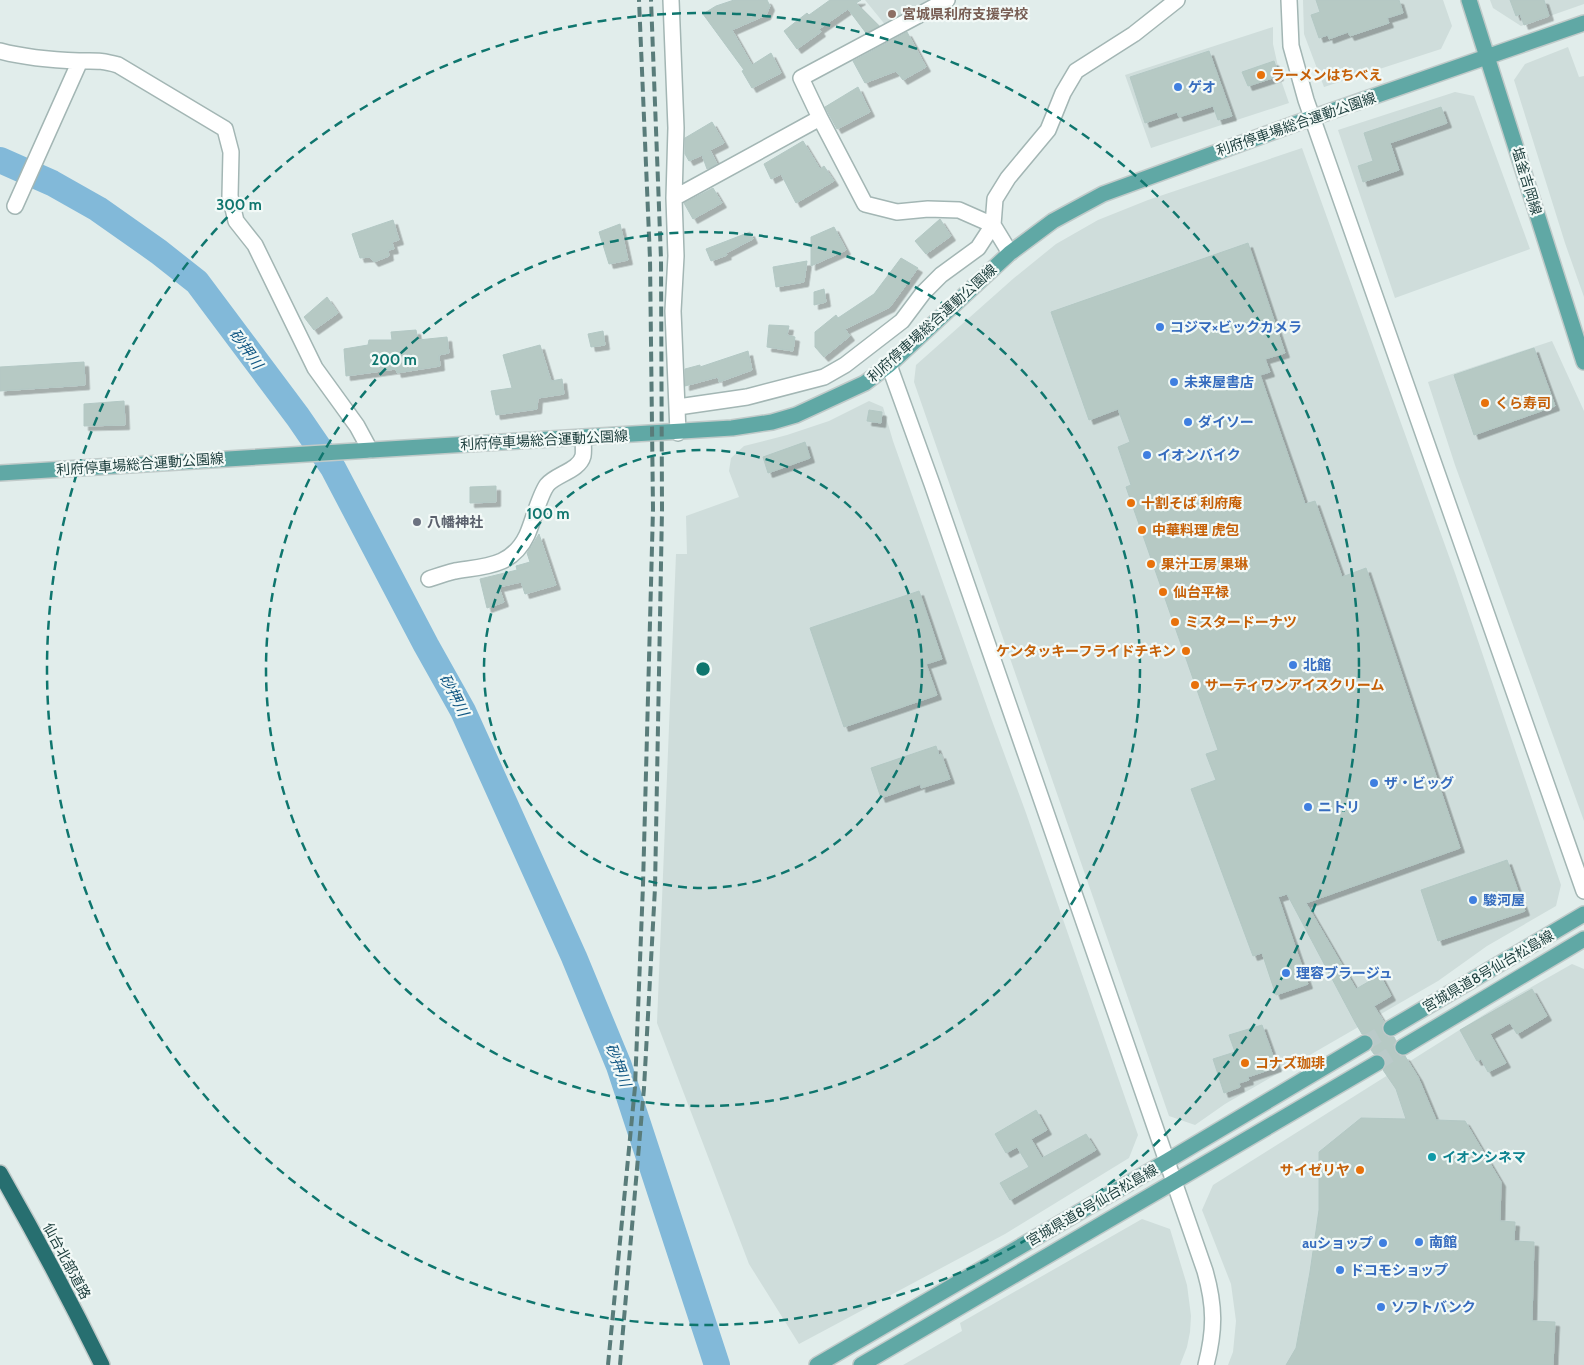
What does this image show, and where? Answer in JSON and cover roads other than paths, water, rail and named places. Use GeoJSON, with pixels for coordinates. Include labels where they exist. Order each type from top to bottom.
{"type":"FeatureCollection","features":[{"type":"Feature","properties":{"kind":"highway","name":"仙台北部道路"},"geometry":{"type":"LineString","coordinates":[[0,1173],[74,1307],[102,1365]]}},
{"type":"Feature","properties":{"kind":"main road","name":"塩釜吉岡線"},"geometry":{"type":"LineString","coordinates":[[1469,0],[1584,362]]}},
{"type":"Feature","properties":{"kind":"main road","name":"利府停車場総合運動公園線"},"geometry":{"type":"LineString","coordinates":[[0,473],[583,437],[678,433],[772,422],[796,415],[865,383],[889,365],[1010,253],[1053,221],[1103,194],[1312,118],[1584,23]]}},
{"type":"Feature","properties":{"kind":"main road","name":"宮城県道8号仙台松島線"},"geometry":{"type":"LineString","coordinates":[[1391,1028],[1584,914]]}},
{"type":"Feature","properties":{"kind":"main road","name":"宮城県道8号仙台松島線"},"geometry":{"type":"LineString","coordinates":[[1403,1047],[1584,939]]}},
{"type":"Feature","properties":{"kind":"main road","name":"宮城県道8号仙台松島線"},"geometry":{"type":"LineString","coordinates":[[817,1365],[1365,1043]]}},
{"type":"Feature","properties":{"kind":"main road","name":"宮城県道8号仙台松島線"},"geometry":{"type":"LineString","coordinates":[[861,1365],[1377,1062]]}},
{"type":"Feature","properties":{"kind":"street"},"geometry":{"type":"LineString","coordinates":[[671,0],[676,128],[674,198],[676,256],[673,311],[678,433]]}},
{"type":"Feature","properties":{"kind":"street"},"geometry":{"type":"LineString","coordinates":[[948,0],[801,78],[865,204],[897,212],[928,209],[959,210],[993,225],[1010,253]]}},
{"type":"Feature","properties":{"kind":"street"},"geometry":{"type":"LineString","coordinates":[[678,407],[747,397],[824,377],[845,364],[902,321],[923,293],[941,275],[978,248],[993,225],[996,199],[1008,178],[1048,130],[1063,93],[1076,71],[1134,34],[1177,0]]}},
{"type":"Feature","properties":{"kind":"street"},"geometry":{"type":"LineString","coordinates":[[1289,0],[1291,46],[1297,73],[1584,891]]}},
{"type":"Feature","properties":{"kind":"street"},"geometry":{"type":"LineString","coordinates":[[0,51],[22,57],[80,61],[100,60],[118,65],[225,129],[231,152],[230,196],[236,221],[255,245],[315,368],[357,426],[370,450]]}},
{"type":"Feature","properties":{"kind":"street"},"geometry":{"type":"LineString","coordinates":[[15,206],[80,61]]}},
{"type":"Feature","properties":{"kind":"street"},"geometry":{"type":"LineString","coordinates":[[674,198],[820,118]]}},
{"type":"Feature","properties":{"kind":"street"},"geometry":{"type":"LineString","coordinates":[[889,365],[939,503],[1210,1290],[1213,1307],[1212,1340],[1206,1365]]}},
{"type":"Feature","properties":{"kind":"street"},"geometry":{"type":"LineString","coordinates":[[429,579],[450,572],[477,569],[498,563],[509,557],[520,547],[547,486],[560,475],[577,466],[583,457],[583,437]]}},
{"type":"Feature","properties":{"kind":"waterway","name":"砂押川"},"geometry":{"type":"LineString","coordinates":[[0,160],[52,183],[98,209],[159,252],[197,282],[298,417],[333,468],[463,711],[574,957],[619,1066],[717,1365]]}},
{"type":"Feature","properties":{"kind":"tunnel"},"geometry":{"type":"LineString","coordinates":[[1365,1043],[1391,1028]]}},
{"type":"Feature","properties":{"kind":"tunnel"},"geometry":{"type":"LineString","coordinates":[[1377,1063],[1403,1047]]}},
{"type":"Feature","properties":{"kind":"railway"},"geometry":{"type":"LineString","coordinates":[[608,1365],[635,1087],[643,885],[653,509],[650,259],[639,0]]}},
{"type":"Feature","properties":{"kind":"railway"},"geometry":{"type":"LineString","coordinates":[[620,1365],[644,1088],[655,888],[662,510],[661,259],[651,0]]}},
{"type":"Feature","properties":{"kind":"place","name":"宮城県利府支援学校"},"geometry":{"type":"Point","coordinates":[892,14]}},
{"type":"Feature","properties":{"kind":"place","name":"ラーメンはちべえ"},"geometry":{"type":"Point","coordinates":[1261,75]}},
{"type":"Feature","properties":{"kind":"place","name":"ゲオ"},"geometry":{"type":"Point","coordinates":[1178,87]}},
{"type":"Feature","properties":{"kind":"place","name":"コジマ×ビックカメラ"},"geometry":{"type":"Point","coordinates":[1160,327]}},
{"type":"Feature","properties":{"kind":"place","name":"未来屋書店"},"geometry":{"type":"Point","coordinates":[1174,382]}},
{"type":"Feature","properties":{"kind":"place","name":"くら寿司"},"geometry":{"type":"Point","coordinates":[1485,403]}},
{"type":"Feature","properties":{"kind":"place","name":"ダイソー"},"geometry":{"type":"Point","coordinates":[1188,422]}},
{"type":"Feature","properties":{"kind":"place","name":"イオンバイク"},"geometry":{"type":"Point","coordinates":[1147,455]}},
{"type":"Feature","properties":{"kind":"place","name":"十割そば 利府庵"},"geometry":{"type":"Point","coordinates":[1131,503]}},
{"type":"Feature","properties":{"kind":"place","name":"八幡神社"},"geometry":{"type":"Point","coordinates":[417,522]}},
{"type":"Feature","properties":{"kind":"place","name":"中華料理 虎包"},"geometry":{"type":"Point","coordinates":[1142,530]}},
{"type":"Feature","properties":{"kind":"place","name":"果汁工房 果琳"},"geometry":{"type":"Point","coordinates":[1151,564]}},
{"type":"Feature","properties":{"kind":"place","name":"仙台平禄"},"geometry":{"type":"Point","coordinates":[1163,592]}},
{"type":"Feature","properties":{"kind":"place","name":"ミスタードーナツ"},"geometry":{"type":"Point","coordinates":[1175,622]}},
{"type":"Feature","properties":{"kind":"place","name":"ケンタッキーフライドチキン"},"geometry":{"type":"Point","coordinates":[1186,651]}},
{"type":"Feature","properties":{"kind":"place","name":"北館"},"geometry":{"type":"Point","coordinates":[1293,665]}},
{"type":"Feature","properties":{"kind":"place","name":"サーティワンアイスクリーム"},"geometry":{"type":"Point","coordinates":[1195,685]}},
{"type":"Feature","properties":{"kind":"place","name":"ザ・ビッグ"},"geometry":{"type":"Point","coordinates":[1374,783]}},
{"type":"Feature","properties":{"kind":"place","name":"ニトリ"},"geometry":{"type":"Point","coordinates":[1308,807]}},
{"type":"Feature","properties":{"kind":"place","name":"駿河屋"},"geometry":{"type":"Point","coordinates":[1473,900]}},
{"type":"Feature","properties":{"kind":"place","name":"理容ブラージュ"},"geometry":{"type":"Point","coordinates":[1286,973]}},
{"type":"Feature","properties":{"kind":"place","name":"コナズ珈琲"},"geometry":{"type":"Point","coordinates":[1245,1063]}},
{"type":"Feature","properties":{"kind":"place","name":"イオンシネマ"},"geometry":{"type":"Point","coordinates":[1432,1157]}},
{"type":"Feature","properties":{"kind":"place","name":"サイゼリヤ"},"geometry":{"type":"Point","coordinates":[1360,1170]}},
{"type":"Feature","properties":{"kind":"place","name":"南館"},"geometry":{"type":"Point","coordinates":[1419,1242]}},
{"type":"Feature","properties":{"kind":"place","name":"auショップ"},"geometry":{"type":"Point","coordinates":[1383,1243]}},
{"type":"Feature","properties":{"kind":"place","name":"ドコモショップ"},"geometry":{"type":"Point","coordinates":[1340,1270]}},
{"type":"Feature","properties":{"kind":"place","name":"ソフトバンク"},"geometry":{"type":"Point","coordinates":[1381,1307]}}]}
